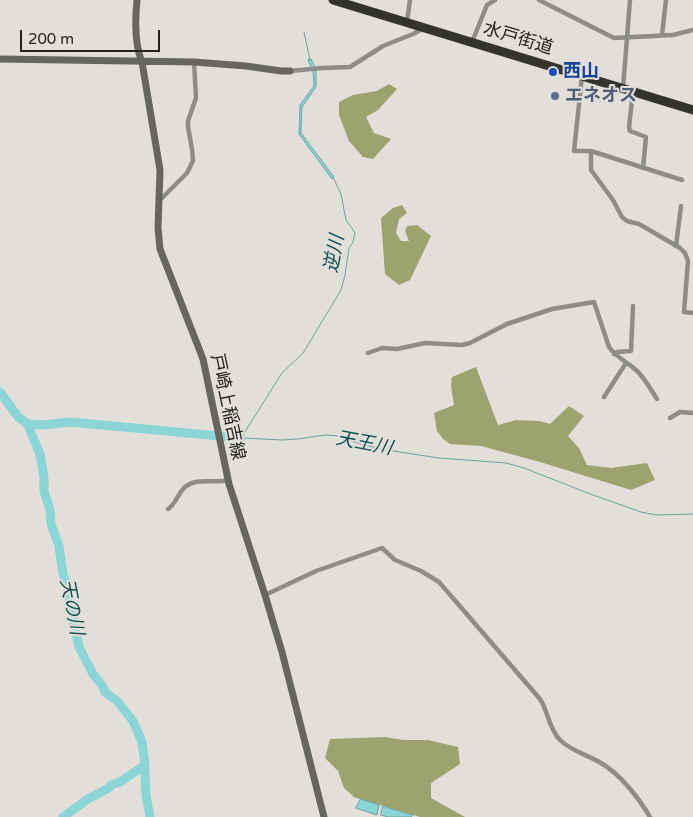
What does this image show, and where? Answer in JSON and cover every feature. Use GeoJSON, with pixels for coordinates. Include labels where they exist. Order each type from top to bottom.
{"type":"FeatureCollection","features":[{"type":"Feature","properties":{"kind":"highway","name":"水戸街道"},"geometry":{"type":"LineString","coordinates":[[333,0],[693,110]]}},
{"type":"Feature","properties":{"kind":"main road","name":"戸崎上稲吉線"},"geometry":{"type":"LineString","coordinates":[[137,0],[137,44],[142,62],[160,178],[158,228],[160,249],[203,359],[228,480],[265,595],[324,817]]}},
{"type":"Feature","properties":{"kind":"main road"},"geometry":{"type":"LineString","coordinates":[[0,59],[194,62],[290,71]]}},
{"type":"Feature","properties":{"kind":"street"},"geometry":{"type":"LineString","coordinates":[[407,22],[410,0]]}},
{"type":"Feature","properties":{"kind":"street"},"geometry":{"type":"LineString","coordinates":[[472,42],[487,5],[495,0]]}},
{"type":"Feature","properties":{"kind":"street"},"geometry":{"type":"LineString","coordinates":[[539,0],[614,38],[673,34],[693,30]]}},
{"type":"Feature","properties":{"kind":"street"},"geometry":{"type":"LineString","coordinates":[[623,88],[630,0]]}},
{"type":"Feature","properties":{"kind":"street"},"geometry":{"type":"LineString","coordinates":[[662,35],[666,0]]}},
{"type":"Feature","properties":{"kind":"street"},"geometry":{"type":"LineString","coordinates":[[290,71],[350,67],[383,46],[426,28]]}},
{"type":"Feature","properties":{"kind":"street"},"geometry":{"type":"LineString","coordinates":[[160,200],[187,173],[193,161],[188,121],[196,98],[194,62]]}},
{"type":"Feature","properties":{"kind":"street"},"geometry":{"type":"LineString","coordinates":[[582,76],[574,151],[591,151],[682,180]]}},
{"type":"Feature","properties":{"kind":"street"},"geometry":{"type":"LineString","coordinates":[[632,91],[629,126],[630,131],[646,137],[643,168]]}},
{"type":"Feature","properties":{"kind":"street"},"geometry":{"type":"LineString","coordinates":[[591,151],[591,170],[613,200],[622,217],[627,221],[639,224],[685,253],[688,261],[684,312],[693,313]]}},
{"type":"Feature","properties":{"kind":"street"},"geometry":{"type":"LineString","coordinates":[[676,246],[680,206]]}},
{"type":"Feature","properties":{"kind":"street"},"geometry":{"type":"LineString","coordinates":[[368,353],[382,348],[397,350],[425,344],[462,345],[470,343],[507,324],[552,309],[594,302],[609,347],[614,354],[643,377],[657,400]]}},
{"type":"Feature","properties":{"kind":"street"},"geometry":{"type":"LineString","coordinates":[[614,354],[631,351],[633,306]]}},
{"type":"Feature","properties":{"kind":"street"},"geometry":{"type":"LineString","coordinates":[[604,397],[626,363]]}},
{"type":"Feature","properties":{"kind":"street"},"geometry":{"type":"LineString","coordinates":[[670,418],[680,412],[693,413]]}},
{"type":"Feature","properties":{"kind":"street"},"geometry":{"type":"LineString","coordinates":[[168,509],[172,507],[184,488],[191,483],[222,482],[228,480]]}},
{"type":"Feature","properties":{"kind":"street"},"geometry":{"type":"LineString","coordinates":[[265,595],[316,571],[382,548],[395,560],[421,571],[440,582],[540,699],[554,732],[560,740],[568,747],[608,767],[646,809],[650,817]]}},
{"type":"Feature","properties":{"kind":"green space"},"geometry":{"type":"Polygon","coordinates":[[[389,84],[397,89],[378,110],[366,117],[374,133],[391,139],[373,159],[363,157],[349,141],[339,115],[339,102],[353,95],[377,91],[389,84]]]}},
{"type":"Feature","properties":{"kind":"green space"},"geometry":{"type":"Polygon","coordinates":[[[402,205],[407,213],[399,219],[396,233],[401,241],[409,241],[405,231],[407,226],[417,225],[431,236],[410,280],[399,285],[385,274],[381,218],[393,208],[402,205]]]}},
{"type":"Feature","properties":{"kind":"green space"},"geometry":{"type":"Polygon","coordinates":[[[476,367],[498,425],[516,420],[540,421],[550,424],[569,406],[584,416],[568,436],[579,448],[587,465],[611,468],[647,463],[655,480],[631,490],[481,446],[450,444],[437,431],[434,413],[454,405],[451,386],[452,377],[476,367]]]}},
{"type":"Feature","properties":{"kind":"green space"},"geometry":{"type":"Polygon","coordinates":[[[384,737],[404,740],[428,740],[458,747],[460,764],[431,783],[431,798],[465,817],[420,817],[354,797],[344,788],[338,771],[325,758],[330,739],[384,737]]]}},
{"type":"Feature","properties":{"kind":"water"},"geometry":{"type":"Polygon","coordinates":[[[311,59],[316,71],[316,87],[302,107],[301,133],[334,177],[332,179],[299,134],[300,105],[314,86],[313,71],[308,60],[311,59]]]}},
{"type":"Feature","properties":{"kind":"water"},"geometry":{"type":"Polygon","coordinates":[[[361,799],[379,805],[377,815],[356,808],[361,799]]]}},
{"type":"Feature","properties":{"kind":"water"},"geometry":{"type":"Polygon","coordinates":[[[383,806],[413,815],[411,817],[388,817],[381,815],[383,806]]]}},
{"type":"Feature","properties":{"kind":"waterway","name":"逆川"},"geometry":{"type":"LineString","coordinates":[[304,32],[310,60]]}},
{"type":"Feature","properties":{"kind":"waterway","name":"天王川"},"geometry":{"type":"LineString","coordinates":[[333,177],[341,194],[346,220],[355,233],[349,248],[341,290],[303,353],[282,373],[241,438],[282,440],[325,435],[340,436],[350,441],[380,449],[439,458],[506,463],[641,512],[656,515],[693,514]]}},
{"type":"Feature","properties":{"kind":"waterway","name":"天の川"},"geometry":{"type":"LineString","coordinates":[[0,392],[18,417],[27,423],[40,454],[44,491],[50,510],[51,524],[59,546],[63,574],[69,592],[69,608],[79,647],[105,692],[117,701],[133,721],[142,742],[146,796],[150,817]]}},
{"type":"Feature","properties":{"kind":"waterway","name":"天王川"},"geometry":{"type":"LineString","coordinates":[[27,424],[43,425],[70,422],[241,438]]}},
{"type":"Feature","properties":{"kind":"waterway"},"geometry":{"type":"LineString","coordinates":[[63,817],[88,799],[109,788],[111,785],[120,782],[145,765]]}},
{"type":"Feature","properties":{"kind":"place","name":"西山"},"geometry":{"type":"Point","coordinates":[553,72]}},
{"type":"Feature","properties":{"kind":"place","name":"エネオス"},"geometry":{"type":"Point","coordinates":[555,96]}}]}
